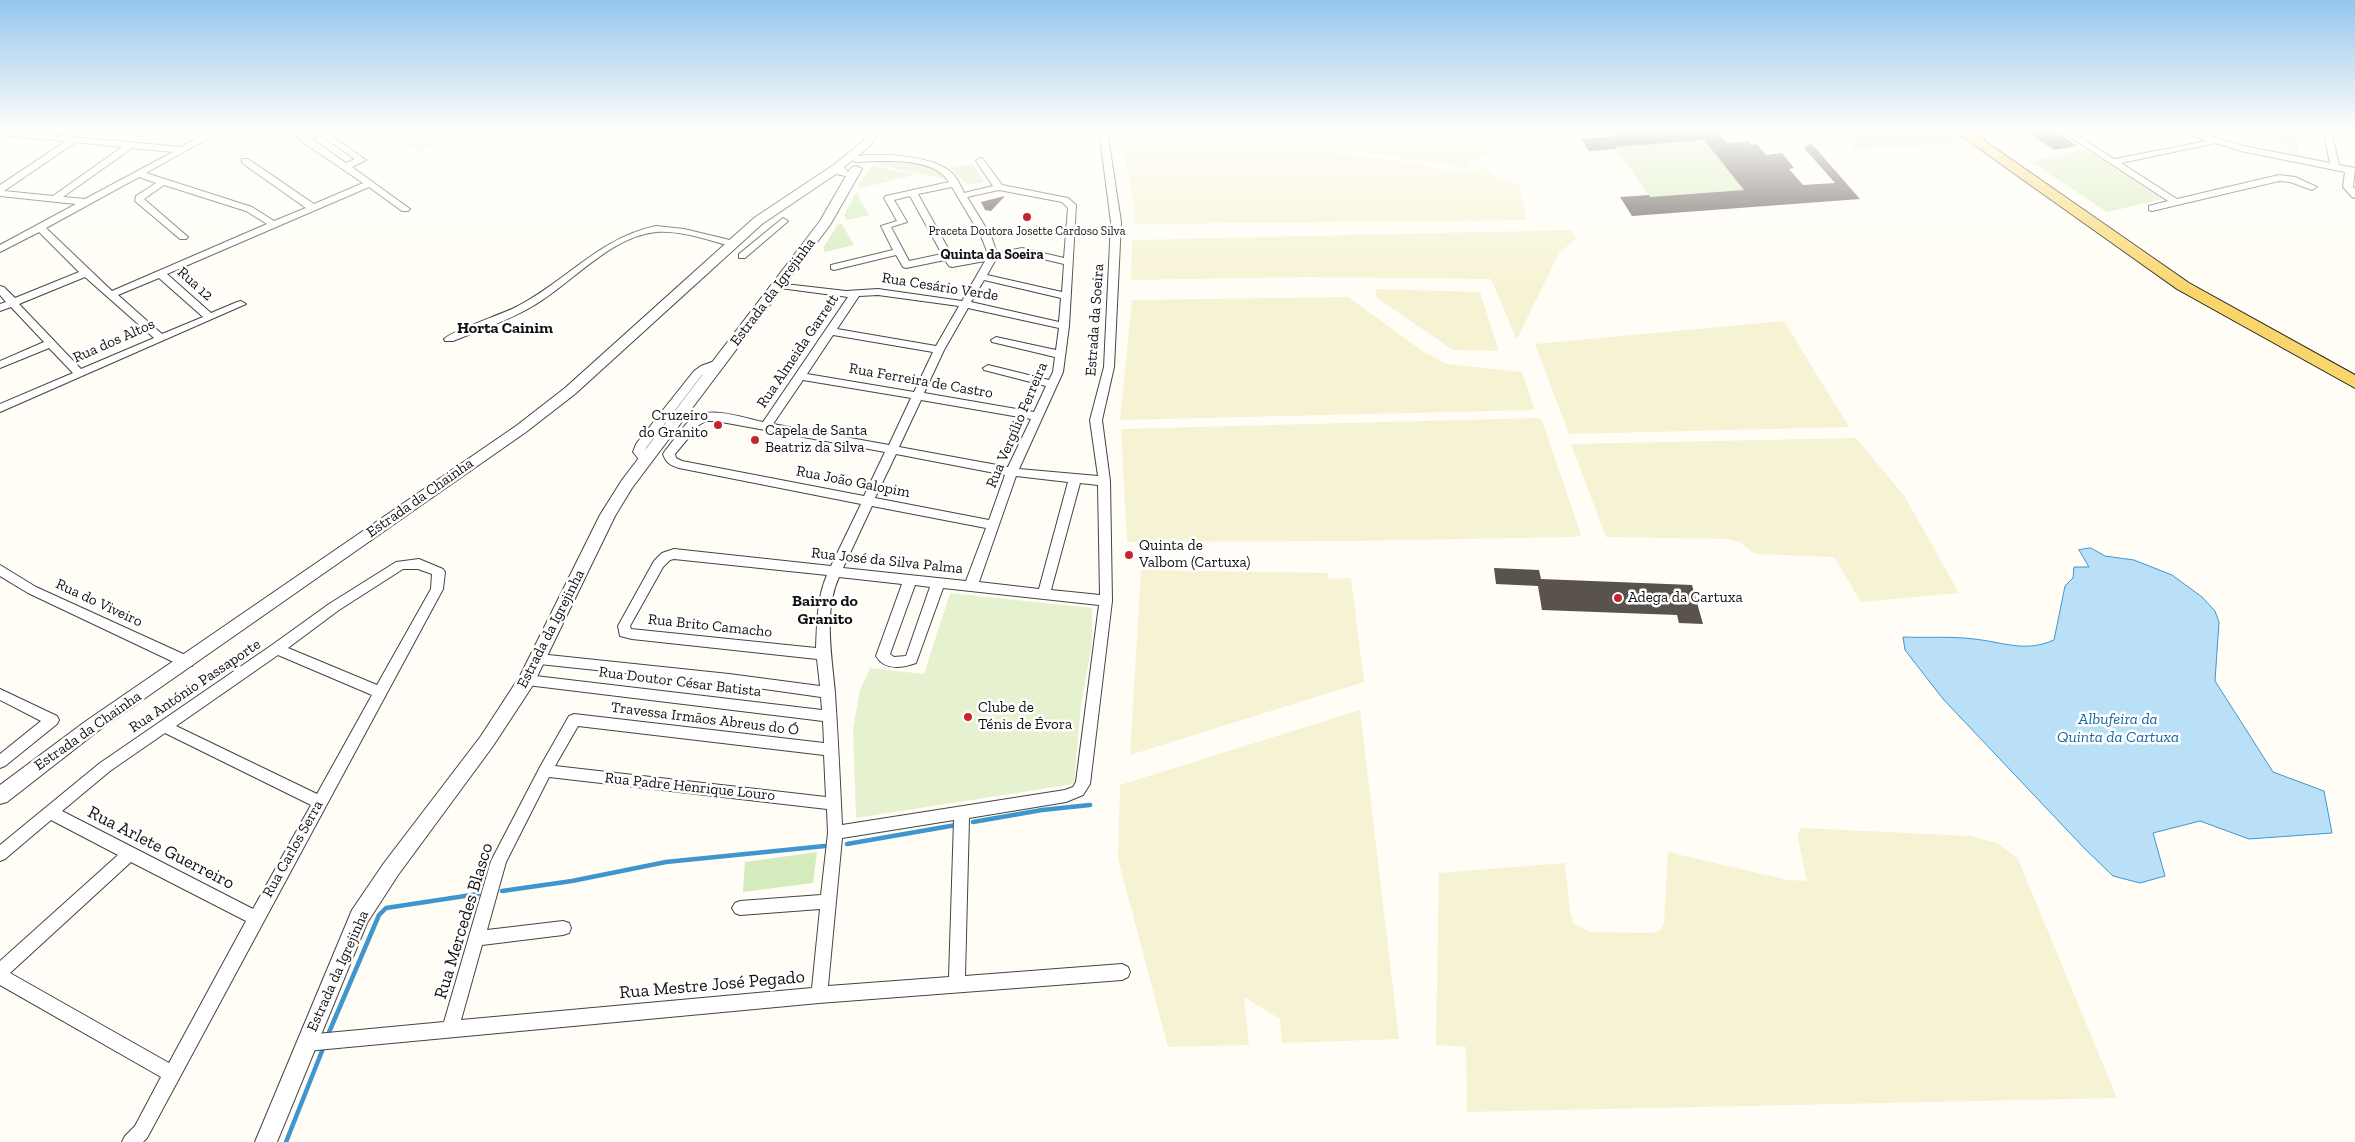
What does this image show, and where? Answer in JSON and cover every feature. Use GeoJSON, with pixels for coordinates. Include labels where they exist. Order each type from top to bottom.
{"type":"FeatureCollection","features":[{"type":"Feature","properties":{"kind":"main road"},"geometry":{"type":"LineString","coordinates":[[2037,183],[2183,286],[2355,382]]}},
{"type":"Feature","properties":{"kind":"street"},"geometry":{"type":"LineString","coordinates":[[0,191],[11,183]]}},
{"type":"Feature","properties":{"kind":"street"},"geometry":{"type":"LineString","coordinates":[[54,199],[76,183]]}},
{"type":"Feature","properties":{"kind":"street"},"geometry":{"type":"LineString","coordinates":[[0,250],[121,183]]}},
{"type":"Feature","properties":{"kind":"street"},"geometry":{"type":"LineString","coordinates":[[161,183],[142,194],[139,198],[140,201],[183,237]]}},
{"type":"Feature","properties":{"kind":"street"},"geometry":{"type":"LineString","coordinates":[[167,183],[248,208],[261,215],[273,225]]}},
{"type":"Feature","properties":{"kind":"street"},"geometry":{"type":"LineString","coordinates":[[277,183],[312,208]]}},
{"type":"Feature","properties":{"kind":"street","name":"Estrada da Chainha"},"geometry":{"type":"LineString","coordinates":[[0,796],[92,726],[521,430],[570,391],[737,238],[774,208],[814,183]]}},
{"type":"Feature","properties":{"kind":"street","name":"Estrada da Igrejinha"},"geometry":{"type":"LineString","coordinates":[[266,1142],[359,917],[391,869],[487,741],[527,680],[539,659],[608,515],[645,459],[780,285],[826,222],[843,183]]}},
{"type":"Feature","properties":{"kind":"street"},"geometry":{"type":"LineString","coordinates":[[996,183],[999,187]]}},
{"type":"Feature","properties":{"kind":"street","name":"Estrada da Soeira"},"geometry":{"type":"LineString","coordinates":[[835,833],[1066,796],[1078,791],[1083,784],[1106,601],[1104,481],[1096,420],[1109,368],[1116,222],[1111,183]]}},
{"type":"Feature","properties":{"kind":"street"},"geometry":{"type":"LineString","coordinates":[[2146,183],[2175,202]]}},
{"type":"Feature","properties":{"kind":"street"},"geometry":{"type":"LineString","coordinates":[[2152,208],[2256,183]]}},
{"type":"Feature","properties":{"kind":"street"},"geometry":{"type":"LineString","coordinates":[[2303,183],[2312,187]]}},
{"type":"Feature","properties":{"kind":"street"},"geometry":{"type":"LineString","coordinates":[[2349,183],[2348,187],[2355,195]]}},
{"type":"Feature","properties":{"kind":"street"},"geometry":{"type":"LineString","coordinates":[[110,295],[369,184],[405,210]]}},
{"type":"Feature","properties":{"kind":"street"},"geometry":{"type":"LineString","coordinates":[[948,256],[906,265],[886,226],[902,222],[889,198],[954,184],[986,236],[993,256]]}},
{"type":"Feature","properties":{"kind":"street","name":"Rua Vergílio Ferreira"},"geometry":{"type":"LineString","coordinates":[[962,196],[999,187],[1070,203],[1073,207],[1064,326],[1058,372],[1012,472],[971,586]]}},
{"type":"Feature","properties":{"kind":"street"},"geometry":{"type":"LineString","coordinates":[[0,191],[86,202]]}},
{"type":"Feature","properties":{"kind":"street"},"geometry":{"type":"LineString","coordinates":[[913,193],[952,264],[1022,251],[1068,262]]}},
{"type":"Feature","properties":{"kind":"street"},"geometry":{"type":"LineString","coordinates":[[742,256],[783,221]]}},
{"type":"Feature","properties":{"kind":"street"},"geometry":{"type":"LineString","coordinates":[[40,228],[86,273],[160,338]]}},
{"type":"Feature","properties":{"kind":"street"},"geometry":{"type":"LineString","coordinates":[[449,339],[531,304],[584,264],[640,233],[656,230],[673,230],[760,239]]}},
{"type":"Feature","properties":{"kind":"street"},"geometry":{"type":"LineString","coordinates":[[834,267],[899,251]]}},
{"type":"Feature","properties":{"kind":"street"},"geometry":{"type":"LineString","coordinates":[[819,995],[835,833],[832,750],[823,654],[825,606],[833,572],[894,451],[939,350],[993,256]]}},
{"type":"Feature","properties":{"kind":"street"},"geometry":{"type":"LineString","coordinates":[[0,308],[86,273]]}},
{"type":"Feature","properties":{"kind":"street","name":"Rua 12"},"geometry":{"type":"LineString","coordinates":[[160,273],[209,317]]}},
{"type":"Feature","properties":{"kind":"street"},"geometry":{"type":"LineString","coordinates":[[981,276],[1066,296]]}},
{"type":"Feature","properties":{"kind":"street","name":"Rua Cesário Verde"},"geometry":{"type":"LineString","coordinates":[[780,285],[834,293],[878,292],[965,304],[1064,326]]}},
{"type":"Feature","properties":{"kind":"street"},"geometry":{"type":"LineString","coordinates":[[0,289],[79,373]]}},
{"type":"Feature","properties":{"kind":"street","name":"Rua Almeida Garrett"},"geometry":{"type":"LineString","coordinates":[[766,426],[856,293]]}},
{"type":"Feature","properties":{"kind":"street","name":"Rua dos Altos"},"geometry":{"type":"LineString","coordinates":[[0,408],[241,304]]}},
{"type":"Feature","properties":{"kind":"street"},"geometry":{"type":"LineString","coordinates":[[830,331],[939,350]]}},
{"type":"Feature","properties":{"kind":"street"},"geometry":{"type":"LineString","coordinates":[[996,340],[1061,355]]}},
{"type":"Feature","properties":{"kind":"street"},"geometry":{"type":"LineString","coordinates":[[0,366],[51,343]]}},
{"type":"Feature","properties":{"kind":"street"},"geometry":{"type":"LineString","coordinates":[[988,368],[1052,384]]}},
{"type":"Feature","properties":{"kind":"street","name":"Rua Ferreira de Castro"},"geometry":{"type":"LineString","coordinates":[[800,376],[1037,416]]}},
{"type":"Feature","properties":{"kind":"street","name":"Rua João Galopim"},"geometry":{"type":"LineString","coordinates":[[766,426],[716,417],[704,417],[695,422],[668,454],[670,460],[679,464],[992,525]]}},
{"type":"Feature","properties":{"kind":"street"},"geometry":{"type":"LineString","coordinates":[[766,426],[1012,472],[1104,481]]}},
{"type":"Feature","properties":{"kind":"street"},"geometry":{"type":"LineString","coordinates":[[1044,594],[1075,478]]}},
{"type":"Feature","properties":{"kind":"street","name":"Rua José da Silva Palma"},"geometry":{"type":"LineString","coordinates":[[624,632],[624,626],[658,564],[666,556],[674,554],[1106,601]]}},
{"type":"Feature","properties":{"kind":"street","name":"Rua António Passaporte"},"geometry":{"type":"LineString","coordinates":[[0,854],[98,772],[277,649],[334,607],[400,565],[419,564]]}},
{"type":"Feature","properties":{"kind":"street","name":"Rua Carlos Serra"},"geometry":{"type":"LineString","coordinates":[[130,1142],[141,1132],[319,802],[438,589],[439,572],[419,564]]}},
{"type":"Feature","properties":{"kind":"street","name":"Rua do Viveiro"},"geometry":{"type":"LineString","coordinates":[[1,572],[32,590],[187,662]]}},
{"type":"Feature","properties":{"kind":"street"},"geometry":{"type":"LineString","coordinates":[[910,580],[883,656],[889,662],[901,664],[912,659],[938,583]]}},
{"type":"Feature","properties":{"kind":"street","name":"Rua Brito Camacho"},"geometry":{"type":"LineString","coordinates":[[624,632],[823,654]]}},
{"type":"Feature","properties":{"kind":"street"},"geometry":{"type":"LineString","coordinates":[[277,649],[380,692]]}},
{"type":"Feature","properties":{"kind":"street","name":"Rua Doutor César Batista"},"geometry":{"type":"LineString","coordinates":[[539,659],[729,679],[828,692]]}},
{"type":"Feature","properties":{"kind":"street","name":"Rua Doutor César Batista"},"geometry":{"type":"LineString","coordinates":[[527,680],[829,716]]}},
{"type":"Feature","properties":{"kind":"street"},"geometry":{"type":"LineString","coordinates":[[0,694],[52,720],[0,762]]}},
{"type":"Feature","properties":{"kind":"street","name":"Travessa Irmãos Abreus do Ó"},"geometry":{"type":"LineString","coordinates":[[574,720],[832,750]]}},
{"type":"Feature","properties":{"kind":"street","name":"Rua Mercedes Blasco"},"geometry":{"type":"LineString","coordinates":[[450,1029],[499,861],[545,771],[574,720]]}},
{"type":"Feature","properties":{"kind":"street"},"geometry":{"type":"LineString","coordinates":[[164,726],[319,802]]}},
{"type":"Feature","properties":{"kind":"street","name":"Rua Padre Henrique Louro"},"geometry":{"type":"LineString","coordinates":[[545,771],[835,804]]}},
{"type":"Feature","properties":{"kind":"street","name":"Rua Arlete Guerreiro"},"geometry":{"type":"LineString","coordinates":[[49,812],[256,918]]}},
{"type":"Feature","properties":{"kind":"street"},"geometry":{"type":"LineString","coordinates":[[957,984],[962,812]]}},
{"type":"Feature","properties":{"kind":"street"},"geometry":{"type":"LineString","coordinates":[[0,971],[130,853]]}},
{"type":"Feature","properties":{"kind":"street"},"geometry":{"type":"LineString","coordinates":[[740,908],[829,900]]}},
{"type":"Feature","properties":{"kind":"street"},"geometry":{"type":"LineString","coordinates":[[477,938],[563,928]]}},
{"type":"Feature","properties":{"kind":"street","name":"Rua Mestre José Pegado"},"geometry":{"type":"LineString","coordinates":[[306,1043],[819,995],[1122,972]]}},
{"type":"Feature","properties":{"kind":"street"},"geometry":{"type":"LineString","coordinates":[[0,976],[172,1074]]}},
{"type":"Feature","properties":{"kind":"shaded area"},"geometry":{"type":"Polygon","coordinates":[[[1130,183],[1512,183],[1519,186],[1527,220],[1135,224],[1134,204],[1130,183]]]}},
{"type":"Feature","properties":{"kind":"shaded area"},"geometry":{"type":"Polygon","coordinates":[[[1572,230],[1576,239],[1559,253],[1516,338],[1491,279],[1307,277],[1131,280],[1132,240],[1572,230]]]}},
{"type":"Feature","properties":{"kind":"shaded area"},"geometry":{"type":"Polygon","coordinates":[[[1375,290],[1480,292],[1499,351],[1453,350],[1377,298],[1375,290]]]}},
{"type":"Feature","properties":{"kind":"shaded area"},"geometry":{"type":"Polygon","coordinates":[[[1348,297],[1424,352],[1447,364],[1522,372],[1535,410],[1120,420],[1132,300],[1348,297]]]}},
{"type":"Feature","properties":{"kind":"shaded area"},"geometry":{"type":"Polygon","coordinates":[[[1784,321],[1849,427],[1569,434],[1535,344],[1784,321]]]}},
{"type":"Feature","properties":{"kind":"shaded area"},"geometry":{"type":"Polygon","coordinates":[[[1537,418],[1542,420],[1581,535],[1573,537],[1354,541],[1127,542],[1121,429],[1537,418]]]}},
{"type":"Feature","properties":{"kind":"shaded area"},"geometry":{"type":"Polygon","coordinates":[[[1856,438],[1905,497],[1959,593],[1861,602],[1834,557],[1755,554],[1739,542],[1726,539],[1606,537],[1571,444],[1856,438]]]}},
{"type":"Feature","properties":{"kind":"shaded area"},"geometry":{"type":"Polygon","coordinates":[[[1141,570],[1328,573],[1329,579],[1351,578],[1364,682],[1130,755],[1141,570]]]}},
{"type":"Feature","properties":{"kind":"shaded area"},"geometry":{"type":"Polygon","coordinates":[[[1360,710],[1399,1039],[1282,1043],[1280,1019],[1244,997],[1249,1045],[1168,1047],[1118,859],[1120,785],[1360,710]]]}},
{"type":"Feature","properties":{"kind":"shaded area"},"geometry":{"type":"Polygon","coordinates":[[[1802,828],[1971,836],[1997,843],[2018,859],[2117,1098],[1467,1112],[1466,1047],[1436,1045],[1439,873],[1565,863],[1573,923],[1590,932],[1652,933],[1661,930],[1664,923],[1668,852],[1788,880],[1807,881],[1798,839],[1798,833],[1802,828]]]}},
{"type":"Feature","properties":{"kind":"green space"},"geometry":{"type":"Polygon","coordinates":[[[859,183],[881,183],[861,188],[858,185],[859,183]]]}},
{"type":"Feature","properties":{"kind":"green space"},"geometry":{"type":"Polygon","coordinates":[[[1640,183],[1739,183],[1744,190],[1650,197],[1640,183]]]}},
{"type":"Feature","properties":{"kind":"green space"},"geometry":{"type":"Polygon","coordinates":[[[2063,183],[2138,183],[2162,199],[2107,212],[2063,183]]]}},
{"type":"Feature","properties":{"kind":"green space"},"geometry":{"type":"Polygon","coordinates":[[[856,192],[869,215],[847,220],[844,215],[856,192]]]}},
{"type":"Feature","properties":{"kind":"green space"},"geometry":{"type":"Polygon","coordinates":[[[838,224],[842,224],[854,245],[825,252],[823,248],[838,224]]]}},
{"type":"Feature","properties":{"kind":"green space","name":"Clube de Ténis de Évora"},"geometry":{"type":"Polygon","coordinates":[[[950,593],[1092,608],[1092,643],[1081,705],[1074,784],[856,818],[853,729],[860,690],[870,668],[924,674],[950,593]]]}},
{"type":"Feature","properties":{"kind":"green space"},"geometry":{"type":"Polygon","coordinates":[[[817,852],[813,883],[743,892],[745,862],[817,852]]]}},
{"type":"Feature","properties":{"kind":"water","name":"Albufeira da Quinta da Cartuxa"},"geometry":{"type":"Polygon","coordinates":[[[2091,548],[2105,556],[2134,560],[2172,575],[2202,597],[2215,611],[2219,622],[2215,681],[2273,772],[2324,791],[2332,833],[2249,839],[2200,821],[2153,833],[2165,876],[2140,883],[2113,876],[1943,699],[1905,650],[1903,637],[1965,638],[2014,646],[2033,646],[2054,640],[2065,586],[2073,578],[2074,567],[2089,567],[2079,550],[2091,548]]]}},
{"type":"Feature","properties":{"kind":"building"},"geometry":{"type":"Polygon","coordinates":[[[1739,183],[1802,183],[1803,185],[1846,183],[1860,199],[1632,216],[1620,197],[1649,195],[1650,197],[1744,190],[1739,183]]]}},
{"type":"Feature","properties":{"kind":"building"},"geometry":{"type":"Polygon","coordinates":[[[1005,196],[991,211],[985,210],[981,202],[1005,196]]]}},
{"type":"Feature","properties":{"kind":"building","name":"Adega da Cartuxa"},"geometry":{"type":"Polygon","coordinates":[[[1494,568],[1539,570],[1541,579],[1692,585],[1703,624],[1679,623],[1677,615],[1542,610],[1538,586],[1496,584],[1494,568]]]}},
{"type":"Feature","properties":{"kind":"waterway"},"geometry":{"type":"LineString","coordinates":[[973,822],[1042,810],[1090,805]]}},
{"type":"Feature","properties":{"kind":"waterway"},"geometry":{"type":"LineString","coordinates":[[847,844],[956,825]]}},
{"type":"Feature","properties":{"kind":"waterway"},"geometry":{"type":"LineString","coordinates":[[502,891],[572,881],[666,862],[825,846]]}},
{"type":"Feature","properties":{"kind":"waterway"},"geometry":{"type":"LineString","coordinates":[[327,1037],[379,915],[386,908],[478,894]]}},
{"type":"Feature","properties":{"kind":"waterway"},"geometry":{"type":"LineString","coordinates":[[286,1142],[324,1046]]}},
{"type":"Feature","properties":{"kind":"place","name":"Praceta Doutora Josette Cardoso Silva"},"geometry":{"type":"Point","coordinates":[1027,217]}},
{"type":"Feature","properties":{"kind":"place","name":"Cruzeiro do Granito"},"geometry":{"type":"Point","coordinates":[718,425]}},
{"type":"Feature","properties":{"kind":"place","name":"Capela de Santa Beatriz da Silva"},"geometry":{"type":"Point","coordinates":[755,440]}},
{"type":"Feature","properties":{"kind":"place","name":"Quinta de Valbom (Cartuxa)"},"geometry":{"type":"Point","coordinates":[1129,555]}},
{"type":"Feature","properties":{"kind":"place","name":"Adega da Cartuxa"},"geometry":{"type":"Point","coordinates":[1618,598]}},
{"type":"Feature","properties":{"kind":"place","name":"Clube de Ténis de Évora"},"geometry":{"type":"Point","coordinates":[968,717]}},
{"type":"Feature","properties":{"kind":"district","name":"Quinta da Soeira"},"geometry":{"type":"Point","coordinates":[992,255]}},
{"type":"Feature","properties":{"kind":"district","name":"Horta Cainim"},"geometry":{"type":"Point","coordinates":[505,328]}},
{"type":"Feature","properties":{"kind":"district","name":"Bairro do Granito"},"geometry":{"type":"Point","coordinates":[825,610]}}]}
